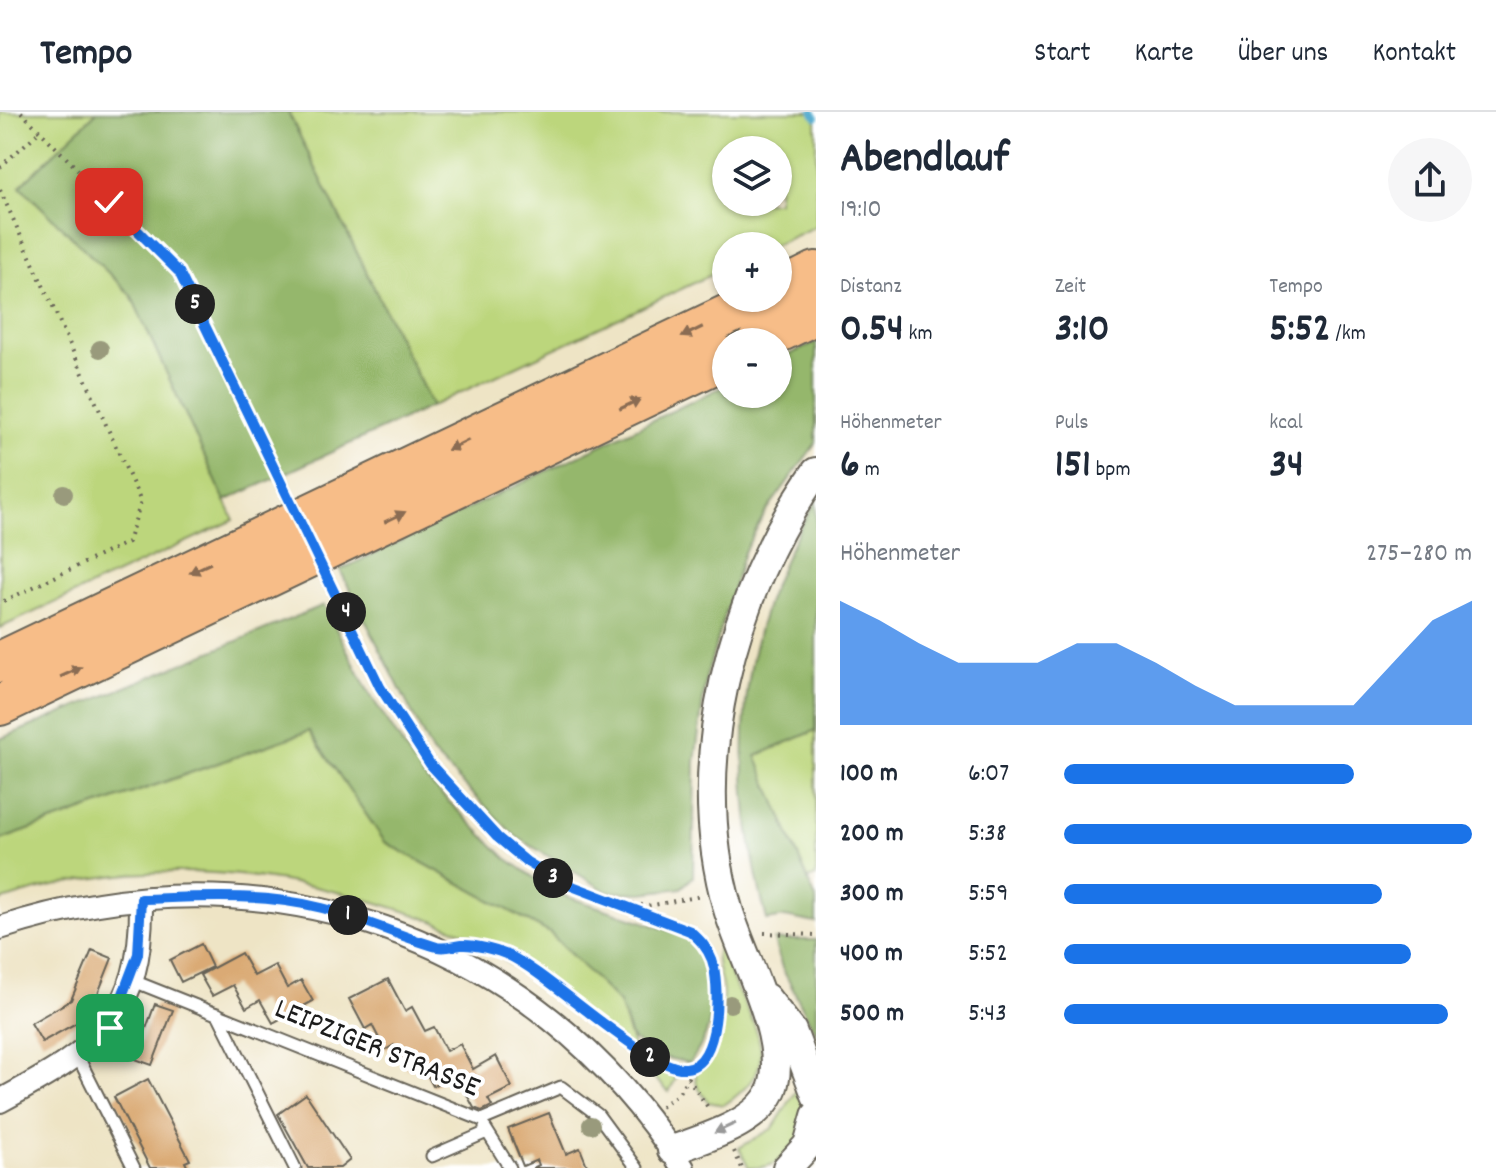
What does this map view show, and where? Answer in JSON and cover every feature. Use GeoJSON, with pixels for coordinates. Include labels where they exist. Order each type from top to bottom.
{"type":"FeatureCollection","features":[{"type":"Feature","properties":{"kind":"highway"},"geometry":{"type":"LineString","coordinates":[[792,284],[816,272]]}},
{"type":"Feature","properties":{"kind":"highway"},"geometry":{"type":"LineString","coordinates":[[0,662],[734,312]]}},
{"type":"Feature","properties":{"kind":"highway"},"geometry":{"type":"LineString","coordinates":[[787,328],[816,314]]}},
{"type":"Feature","properties":{"kind":"highway"},"geometry":{"type":"LineString","coordinates":[[0,705],[712,365]]}},
{"type":"Feature","properties":{"kind":"street"},"geometry":{"type":"LineString","coordinates":[[0,928],[76,908],[141,899],[214,896],[294,903],[353,916],[441,948],[532,1004],[600,1061],[677,1159],[754,1112],[770,1094],[776,1059],[724,889],[714,808],[718,733],[733,649],[764,561],[816,472]]}},
{"type":"Feature","properties":{"kind":"street"},"geometry":{"type":"LineString","coordinates":[[0,1101],[78,1057],[110,1028],[131,980],[138,954],[141,899]]}},
{"type":"Feature","properties":{"kind":"street"},"geometry":{"type":"LineString","coordinates":[[756,986],[792,1031],[816,1095]]}},
{"type":"Feature","properties":{"kind":"street"},"geometry":{"type":"LineString","coordinates":[[787,1168],[804,1152],[814,1125]]}},
{"type":"Feature","properties":{"kind":"street"},"geometry":{"type":"LineString","coordinates":[[814,1125],[816,1168]]}},
{"type":"Feature","properties":{"kind":"lane","name":"LEIPZIGER STRASSE"},"geometry":{"type":"LineString","coordinates":[[131,980],[482,1120],[561,1087],[598,1115],[637,1168]]}},
{"type":"Feature","properties":{"kind":"lane","name":"LEIPZIGER STRASSE"},"geometry":{"type":"LineString","coordinates":[[218,1014],[295,1168]]}},
{"type":"Feature","properties":{"kind":"lane"},"geometry":{"type":"LineString","coordinates":[[78,1057],[134,1168]]}},
{"type":"Feature","properties":{"kind":"lane"},"geometry":{"type":"LineString","coordinates":[[482,1120],[510,1168]]}},
{"type":"Feature","properties":{"kind":"lane"},"geometry":{"type":"LineString","coordinates":[[432,1156],[487,1132]]}},
{"type":"Feature","properties":{"kind":"path"},"geometry":{"type":"LineString","coordinates":[[21,112],[179,272],[380,687],[430,764],[460,798],[527,862],[559,881],[690,931],[703,943],[716,979],[716,1016],[707,1050],[695,1065],[685,1068],[656,1061],[509,955],[465,945],[441,948]]}},
{"type":"Feature","properties":{"kind":"path"},"geometry":{"type":"LineString","coordinates":[[0,167],[39,132]]}},
{"type":"Feature","properties":{"kind":"path"},"geometry":{"type":"LineString","coordinates":[[0,190],[141,502],[128,542],[0,603]]}},
{"type":"Feature","properties":{"kind":"path"},"geometry":{"type":"LineString","coordinates":[[608,899],[648,906],[687,900],[724,889]]}},
{"type":"Feature","properties":{"kind":"path"},"geometry":{"type":"LineString","coordinates":[[736,932],[816,935]]}},
{"type":"Feature","properties":{"kind":"green space"},"geometry":{"type":"Polygon","coordinates":[[[0,112],[97,112],[20,186],[131,295],[234,520],[0,628],[0,112]]]}},
{"type":"Feature","properties":{"kind":"green space"},"geometry":{"type":"Polygon","coordinates":[[[97,112],[288,112],[432,406],[225,501],[131,295],[20,186],[97,112]]]}},
{"type":"Feature","properties":{"kind":"green space"},"geometry":{"type":"Polygon","coordinates":[[[288,112],[816,112],[816,226],[792,237],[792,232],[712,232],[712,275],[432,406],[288,112]]]}},
{"type":"Feature","properties":{"kind":"green space"},"geometry":{"type":"Polygon","coordinates":[[[816,342],[816,443],[765,513],[744,552],[706,677],[695,762],[693,877],[681,888],[642,893],[608,892],[515,836],[432,753],[340,570],[712,392],[712,408],[792,408],[792,353],[816,342]]]}},
{"type":"Feature","properties":{"kind":"green space"},"geometry":{"type":"Polygon","coordinates":[[[816,501],[816,730],[756,756],[816,899],[816,923],[785,917],[767,920],[747,811],[743,758],[746,705],[754,653],[768,601],[788,551],[816,501]]]}},
{"type":"Feature","properties":{"kind":"green space"},"geometry":{"type":"Polygon","coordinates":[[[324,605],[369,693],[423,776],[506,858],[556,893],[686,936],[698,949],[711,980],[713,998],[706,1033],[689,1063],[658,1056],[632,1039],[619,1003],[550,933],[385,842],[309,731],[0,840],[0,739],[324,605]]]}},
{"type":"Feature","properties":{"kind":"green space"},"geometry":{"type":"Polygon","coordinates":[[[816,730],[816,876],[808,879],[755,756],[816,730]]]}},
{"type":"Feature","properties":{"kind":"green space"},"geometry":{"type":"Polygon","coordinates":[[[309,731],[385,842],[550,933],[619,1003],[635,1052],[676,1078],[669,1092],[623,1048],[563,999],[505,961],[505,949],[381,904],[319,888],[256,877],[193,872],[129,874],[65,884],[0,901],[0,840],[309,731]]]}},
{"type":"Feature","properties":{"kind":"green space"},"geometry":{"type":"Polygon","coordinates":[[[774,940],[816,940],[816,1034],[782,968],[774,940]]]}},
{"type":"Feature","properties":{"kind":"green space"},"geometry":{"type":"Polygon","coordinates":[[[720,944],[756,1030],[761,1056],[751,1081],[724,1105],[708,1102],[697,1086],[695,1072],[712,1045],[721,1018],[723,989],[717,962],[720,944]]]}},
{"type":"Feature","properties":{"kind":"green space"},"geometry":{"type":"Polygon","coordinates":[[[798,1088],[806,1088],[806,1118],[797,1144],[779,1161],[749,1168],[739,1148],[773,1128],[798,1088]]]}},
{"type":"Feature","properties":{"kind":"building"},"geometry":{"type":"Polygon","coordinates":[[[201,944],[212,967],[181,982],[170,960],[201,944]]]}},
{"type":"Feature","properties":{"kind":"building"},"geometry":{"type":"Polygon","coordinates":[[[92,950],[112,958],[89,1016],[42,1042],[31,1023],[71,1000],[92,950]]]}},
{"type":"Feature","properties":{"kind":"building"},"geometry":{"type":"Polygon","coordinates":[[[241,953],[254,976],[275,965],[287,988],[301,980],[313,1001],[273,1023],[260,1000],[246,1008],[233,985],[212,996],[200,975],[241,953]]]}},
{"type":"Feature","properties":{"kind":"building"},"geometry":{"type":"Polygon","coordinates":[[[388,979],[405,1011],[412,1007],[425,1031],[434,1027],[446,1051],[460,1044],[473,1069],[496,1056],[512,1087],[488,1099],[492,1106],[482,1111],[474,1108],[456,1074],[433,1086],[420,1062],[407,1069],[394,1045],[385,1050],[372,1025],[365,1029],[349,999],[388,979]]]}},
{"type":"Feature","properties":{"kind":"building"},"geometry":{"type":"Polygon","coordinates":[[[155,1004],[173,1010],[152,1065],[135,1059],[155,1004]]]}},
{"type":"Feature","properties":{"kind":"building"},"geometry":{"type":"Polygon","coordinates":[[[148,1079],[190,1160],[185,1162],[188,1168],[150,1168],[114,1097],[148,1079]]]}},
{"type":"Feature","properties":{"kind":"building"},"geometry":{"type":"Polygon","coordinates":[[[306,1094],[350,1160],[340,1168],[308,1168],[278,1114],[306,1094]]]}},
{"type":"Feature","properties":{"kind":"building"},"geometry":{"type":"Polygon","coordinates":[[[549,1113],[566,1154],[580,1148],[588,1168],[533,1168],[539,1165],[537,1160],[523,1166],[508,1129],[549,1113]]]}},
{"type":"Feature","properties":{"kind":"waterway"},"geometry":{"type":"LineString","coordinates":[[813,112],[816,117]]}},
{"type":"Feature","properties":{"kind":"route"},"geometry":{"type":"LineString","coordinates":[[109,202],[179,272],[380,687],[430,764],[497,837],[527,862],[559,881],[653,920],[690,931],[703,943],[712,959],[717,994],[716,1016],[707,1050],[695,1065],[685,1068],[656,1061],[613,1027],[509,955],[465,945],[441,948],[353,916],[270,899],[214,896],[141,899],[142,928],[138,954],[131,980],[110,1028]]}}]}
